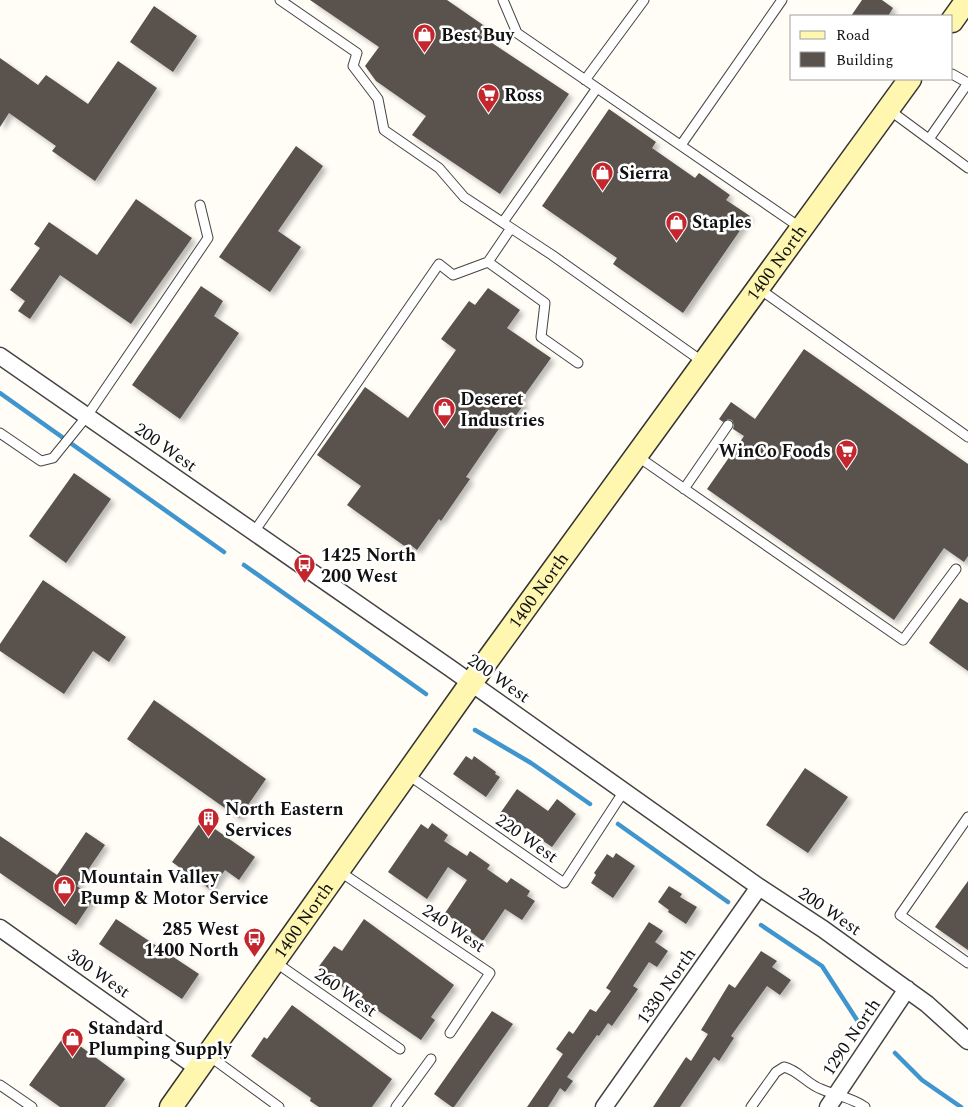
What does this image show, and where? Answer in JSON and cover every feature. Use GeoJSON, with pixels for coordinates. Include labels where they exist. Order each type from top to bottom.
{"type":"FeatureCollection","features":[{"type":"Feature","properties":{"kind":"main road"},"geometry":{"type":"LineString","coordinates":[[953,20],[967,0]]}},
{"type":"Feature","properties":{"kind":"main road","name":"1400 North"},"geometry":{"type":"LineString","coordinates":[[172,1107],[471,683],[909,80]]}},
{"type":"Feature","properties":{"kind":"street","name":"200 West"},"geometry":{"type":"LineString","coordinates":[[0,356],[471,683],[759,887],[823,929],[928,1004],[968,1041]]}},
{"type":"Feature","properties":{"kind":"street","name":"1330 North"},"geometry":{"type":"LineString","coordinates":[[604,1107],[759,887]]}},
{"type":"Feature","properties":{"kind":"street","name":"300 West"},"geometry":{"type":"LineString","coordinates":[[0,928],[203,1062]]}},
{"type":"Feature","properties":{"kind":"street","name":"1290 North"},"geometry":{"type":"LineString","coordinates":[[832,1100],[907,989]]}},
{"type":"Feature","properties":{"kind":"lane"},"geometry":{"type":"LineString","coordinates":[[280,0],[356,53],[353,66],[378,99],[384,130],[439,168],[464,197],[704,362]]}},
{"type":"Feature","properties":{"kind":"lane"},"geometry":{"type":"LineString","coordinates":[[503,0],[517,34],[801,228]]}},
{"type":"Feature","properties":{"kind":"lane"},"geometry":{"type":"LineString","coordinates":[[585,80],[644,0]]}},
{"type":"Feature","properties":{"kind":"lane"},"geometry":{"type":"LineString","coordinates":[[681,145],[782,0]]}},
{"type":"Feature","properties":{"kind":"lane"},"geometry":{"type":"LineString","coordinates":[[929,139],[968,83],[953,75]]}},
{"type":"Feature","properties":{"kind":"lane"},"geometry":{"type":"LineString","coordinates":[[503,222],[597,88]]}},
{"type":"Feature","properties":{"kind":"lane"},"geometry":{"type":"LineString","coordinates":[[888,109],[968,168]]}},
{"type":"Feature","properties":{"kind":"lane"},"geometry":{"type":"LineString","coordinates":[[0,433],[41,461],[53,458],[87,416],[208,238],[200,205]]}},
{"type":"Feature","properties":{"kind":"lane"},"geometry":{"type":"LineString","coordinates":[[254,532],[438,264],[454,275],[488,262],[511,228]]}},
{"type":"Feature","properties":{"kind":"lane"},"geometry":{"type":"LineString","coordinates":[[488,262],[545,303],[540,337],[578,363]]}},
{"type":"Feature","properties":{"kind":"lane"},"geometry":{"type":"LineString","coordinates":[[758,287],[968,437]]}},
{"type":"Feature","properties":{"kind":"lane"},"geometry":{"type":"LineString","coordinates":[[684,489],[728,425]]}},
{"type":"Feature","properties":{"kind":"lane"},"geometry":{"type":"LineString","coordinates":[[636,456],[904,640],[956,569]]}},
{"type":"Feature","properties":{"kind":"lane","name":"220 West"},"geometry":{"type":"LineString","coordinates":[[407,773],[564,883],[624,792]]}},
{"type":"Feature","properties":{"kind":"lane"},"geometry":{"type":"LineString","coordinates":[[968,817],[900,915],[968,963]]}},
{"type":"Feature","properties":{"kind":"lane","name":"240 West"},"geometry":{"type":"LineString","coordinates":[[339,870],[490,973],[450,1033]]}},
{"type":"Feature","properties":{"kind":"lane","name":"260 West"},"geometry":{"type":"LineString","coordinates":[[274,961],[400,1049]]}},
{"type":"Feature","properties":{"kind":"lane"},"geometry":{"type":"LineString","coordinates":[[396,1107],[431,1059]]}},
{"type":"Feature","properties":{"kind":"lane"},"geometry":{"type":"LineString","coordinates":[[203,1062],[279,1107]]}},
{"type":"Feature","properties":{"kind":"lane"},"geometry":{"type":"LineString","coordinates":[[751,1107],[776,1072],[784,1067],[791,1068],[832,1100],[854,1100],[865,1107]]}},
{"type":"Feature","properties":{"kind":"lane"},"geometry":{"type":"LineString","coordinates":[[0,1085],[32,1107]]}},
{"type":"Feature","properties":{"kind":"building"},"geometry":{"type":"Polygon","coordinates":[[[310,0],[447,0],[486,27],[480,35],[569,94],[500,194],[412,135],[426,116],[376,81],[365,66],[379,47],[310,0]]]}},
{"type":"Feature","properties":{"kind":"building"},"geometry":{"type":"Polygon","coordinates":[[[862,0],[882,0],[893,8],[889,15],[852,15],[862,0]]]}},
{"type":"Feature","properties":{"kind":"building"},"geometry":{"type":"Polygon","coordinates":[[[154,6],[197,36],[173,72],[130,42],[154,6]]]}},
{"type":"Feature","properties":{"kind":"building"},"geometry":{"type":"Polygon","coordinates":[[[0,58],[38,85],[46,75],[88,104],[118,61],[157,88],[95,181],[52,151],[56,146],[9,113],[0,127],[0,58]]]}},
{"type":"Feature","properties":{"kind":"building"},"geometry":{"type":"Polygon","coordinates":[[[609,109],[656,142],[652,148],[695,178],[699,173],[730,195],[726,200],[750,216],[683,313],[613,264],[617,258],[542,206],[609,109]]]}},
{"type":"Feature","properties":{"kind":"building"},"geometry":{"type":"Polygon","coordinates":[[[296,146],[323,166],[278,231],[301,247],[270,292],[219,257],[296,146]]]}},
{"type":"Feature","properties":{"kind":"building"},"geometry":{"type":"Polygon","coordinates":[[[136,199],[192,238],[131,324],[60,275],[30,319],[18,311],[25,301],[10,290],[40,248],[34,244],[49,222],[97,255],[136,199]]]}},
{"type":"Feature","properties":{"kind":"building"},"geometry":{"type":"Polygon","coordinates":[[[201,286],[223,301],[214,316],[239,333],[180,419],[132,385],[201,286]]]}},
{"type":"Feature","properties":{"kind":"building"},"geometry":{"type":"Polygon","coordinates":[[[488,288],[520,310],[507,328],[551,358],[521,400],[525,403],[514,418],[509,414],[466,477],[470,479],[441,521],[439,519],[417,550],[412,546],[410,550],[347,505],[361,486],[317,455],[365,387],[408,418],[456,350],[441,339],[469,301],[475,305],[488,288]]]}},
{"type":"Feature","properties":{"kind":"building"},"geometry":{"type":"Polygon","coordinates":[[[804,349],[968,464],[968,556],[964,562],[944,548],[894,620],[707,489],[744,436],[733,429],[732,420],[728,419],[723,422],[719,419],[731,402],[755,419],[804,349]]]}},
{"type":"Feature","properties":{"kind":"building"},"geometry":{"type":"Polygon","coordinates":[[[74,473],[111,499],[66,563],[29,536],[74,473]]]}},
{"type":"Feature","properties":{"kind":"building"},"geometry":{"type":"Polygon","coordinates":[[[43,580],[126,637],[109,662],[93,651],[64,694],[0,651],[0,644],[43,580]]]}},
{"type":"Feature","properties":{"kind":"building"},"geometry":{"type":"Polygon","coordinates":[[[960,598],[968,603],[968,671],[929,643],[960,598]]]}},
{"type":"Feature","properties":{"kind":"building"},"geometry":{"type":"Polygon","coordinates":[[[154,700],[266,779],[239,818],[127,739],[154,700]]]}},
{"type":"Feature","properties":{"kind":"building"},"geometry":{"type":"Polygon","coordinates":[[[466,756],[472,760],[474,756],[500,777],[486,797],[453,774],[466,756]]]}},
{"type":"Feature","properties":{"kind":"building"},"geometry":{"type":"Polygon","coordinates":[[[805,768],[848,797],[808,853],[766,825],[805,768]]]}},
{"type":"Feature","properties":{"kind":"building"},"geometry":{"type":"Polygon","coordinates":[[[517,789],[548,811],[557,799],[576,814],[552,847],[501,812],[517,789]]]}},
{"type":"Feature","properties":{"kind":"building","name":"North Eastern Services"},"geometry":{"type":"Polygon","coordinates":[[[202,820],[255,857],[239,880],[225,870],[211,890],[172,862],[202,820]]]}},
{"type":"Feature","properties":{"kind":"building"},"geometry":{"type":"Polygon","coordinates":[[[432,823],[448,835],[444,841],[467,856],[470,851],[490,865],[487,869],[507,883],[511,878],[530,891],[527,896],[535,901],[522,920],[505,909],[483,941],[445,913],[467,880],[448,867],[427,899],[388,872],[421,824],[428,829],[432,823]]]}},
{"type":"Feature","properties":{"kind":"building"},"geometry":{"type":"Polygon","coordinates":[[[86,832],[105,845],[77,886],[94,898],[76,925],[0,873],[0,836],[57,875],[86,832]]]}},
{"type":"Feature","properties":{"kind":"building"},"geometry":{"type":"Polygon","coordinates":[[[616,853],[635,866],[613,898],[591,883],[596,875],[594,873],[607,854],[613,858],[616,853]]]}},
{"type":"Feature","properties":{"kind":"building"},"geometry":{"type":"Polygon","coordinates":[[[968,881],[968,950],[935,927],[968,881]]]}},
{"type":"Feature","properties":{"kind":"building"},"geometry":{"type":"Polygon","coordinates":[[[669,886],[682,894],[680,897],[697,907],[686,924],[668,912],[669,910],[658,902],[669,886]]]}},
{"type":"Feature","properties":{"kind":"building"},"geometry":{"type":"Polygon","coordinates":[[[116,919],[199,974],[182,999],[99,944],[116,919]]]}},
{"type":"Feature","properties":{"kind":"building"},"geometry":{"type":"Polygon","coordinates":[[[364,919],[454,985],[431,1017],[435,1020],[421,1040],[317,969],[334,946],[342,951],[364,919]]]}},
{"type":"Feature","properties":{"kind":"building"},"geometry":{"type":"Polygon","coordinates":[[[649,922],[663,931],[655,942],[668,951],[657,967],[649,962],[633,986],[638,989],[612,1026],[608,1023],[599,1036],[597,1035],[567,1077],[573,1081],[565,1092],[560,1088],[548,1107],[527,1107],[563,1054],[556,1049],[569,1031],[573,1034],[590,1009],[596,1012],[611,991],[606,988],[649,922]]]}},
{"type":"Feature","properties":{"kind":"building"},"geometry":{"type":"Polygon","coordinates":[[[761,951],[777,961],[772,967],[791,980],[780,995],[767,986],[731,1036],[734,1038],[719,1061],[714,1057],[680,1107],[653,1107],[686,1057],[691,1061],[708,1034],[701,1030],[729,984],[735,988],[761,951]]]}},
{"type":"Feature","properties":{"kind":"building"},"geometry":{"type":"Polygon","coordinates":[[[292,1005],[392,1079],[372,1107],[319,1107],[310,1101],[311,1098],[251,1056],[264,1037],[267,1039],[292,1005]]]}},
{"type":"Feature","properties":{"kind":"building"},"geometry":{"type":"Polygon","coordinates":[[[492,1011],[513,1024],[454,1107],[452,1107],[434,1094],[492,1011]]]}},
{"type":"Feature","properties":{"kind":"building","name":"Standard Plumping Supply"},"geometry":{"type":"Polygon","coordinates":[[[65,1035],[125,1079],[105,1107],[60,1107],[29,1085],[65,1035]]]}},
{"type":"Feature","properties":{"kind":"waterway"},"geometry":{"type":"LineString","coordinates":[[0,393],[224,552]]}},
{"type":"Feature","properties":{"kind":"waterway"},"geometry":{"type":"LineString","coordinates":[[244,565],[426,694]]}},
{"type":"Feature","properties":{"kind":"waterway"},"geometry":{"type":"LineString","coordinates":[[475,730],[531,763],[590,804]]}},
{"type":"Feature","properties":{"kind":"waterway"},"geometry":{"type":"LineString","coordinates":[[618,824],[728,902]]}},
{"type":"Feature","properties":{"kind":"waterway"},"geometry":{"type":"LineString","coordinates":[[761,925],[822,966],[857,1020]]}},
{"type":"Feature","properties":{"kind":"waterway"},"geometry":{"type":"LineString","coordinates":[[895,1053],[922,1080],[961,1107]]}},
{"type":"Feature","properties":{"kind":"place","name":"Best Buy"},"geometry":{"type":"Point","coordinates":[425,54]}},
{"type":"Feature","properties":{"kind":"place","name":"Ross"},"geometry":{"type":"Point","coordinates":[488,114]}},
{"type":"Feature","properties":{"kind":"place","name":"Sierra"},"geometry":{"type":"Point","coordinates":[603,192]}},
{"type":"Feature","properties":{"kind":"place","name":"Staples"},"geometry":{"type":"Point","coordinates":[676,241]}},
{"type":"Feature","properties":{"kind":"place","name":"Deseret Industries"},"geometry":{"type":"Point","coordinates":[444,428]}},
{"type":"Feature","properties":{"kind":"place","name":"WinCo Foods"},"geometry":{"type":"Point","coordinates":[847,470]}},
{"type":"Feature","properties":{"kind":"place","name":"1425 North 200 West"},"geometry":{"type":"Point","coordinates":[305,584]}},
{"type":"Feature","properties":{"kind":"place","name":"North Eastern Services"},"geometry":{"type":"Point","coordinates":[209,838]}},
{"type":"Feature","properties":{"kind":"place","name":"Mountain Valley Pump & Motor Service"},"geometry":{"type":"Point","coordinates":[64,906]}},
{"type":"Feature","properties":{"kind":"place","name":"285 West 1400 North"},"geometry":{"type":"Point","coordinates":[255,958]}},
{"type":"Feature","properties":{"kind":"place","name":"Standard Plumping Supply"},"geometry":{"type":"Point","coordinates":[72,1057]}}]}
